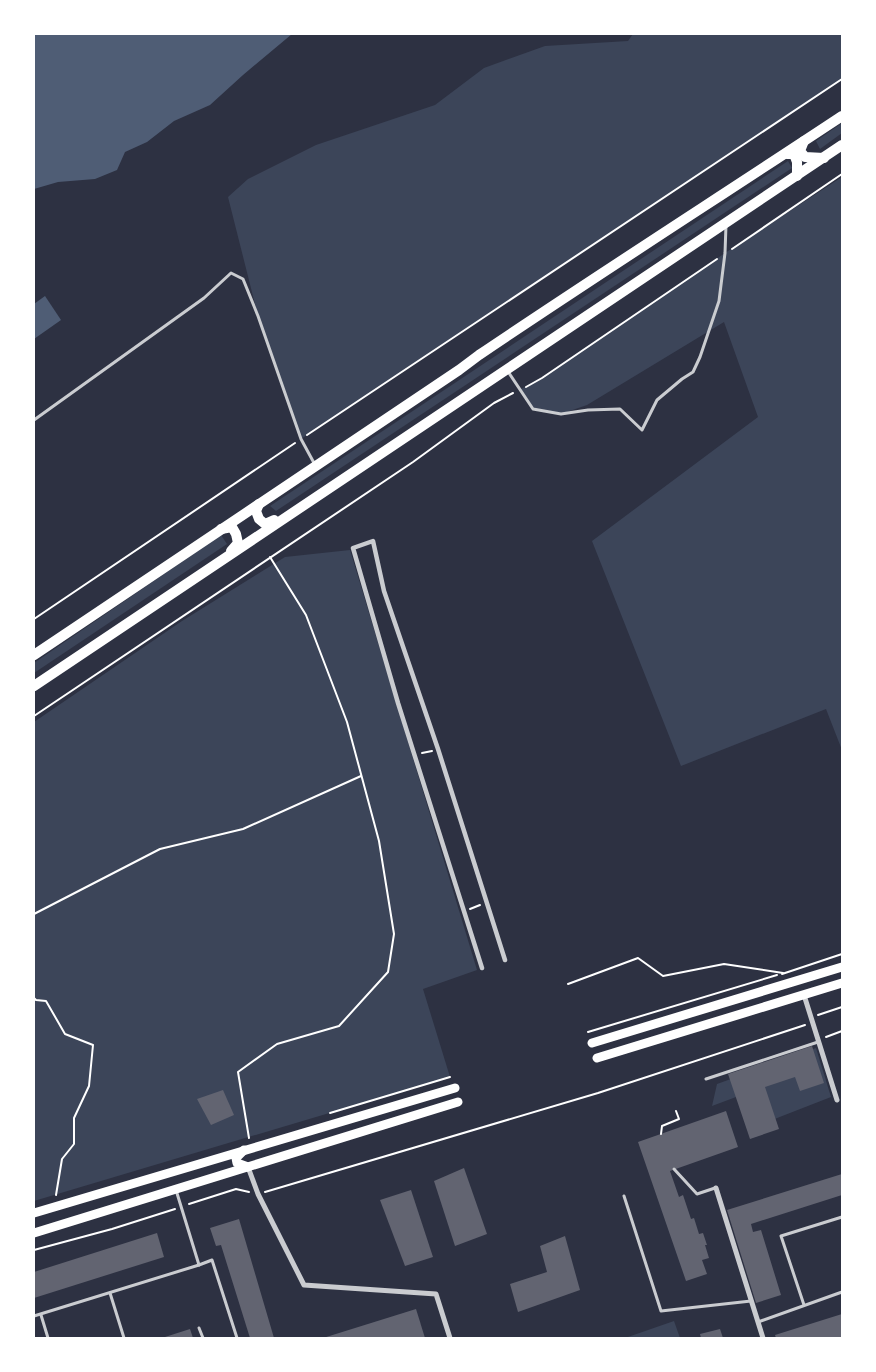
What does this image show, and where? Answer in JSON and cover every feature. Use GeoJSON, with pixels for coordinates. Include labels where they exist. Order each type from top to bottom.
{"type":"FeatureCollection","features":[{"type":"Feature","properties":{"kind":"main road"},"geometry":{"type":"LineString","coordinates":[[34,655],[459,370],[603,271],[787,154],[842,116]]}},
{"type":"Feature","properties":{"kind":"main road"},"geometry":{"type":"LineString","coordinates":[[805,140],[800,151],[805,158],[824,158]]}},
{"type":"Feature","properties":{"kind":"main road"},"geometry":{"type":"LineString","coordinates":[[34,686],[842,145]]}},
{"type":"Feature","properties":{"kind":"main road"},"geometry":{"type":"LineString","coordinates":[[787,154],[794,154],[798,162],[797,176]]}},
{"type":"Feature","properties":{"kind":"main road"},"geometry":{"type":"LineString","coordinates":[[259,504],[256,511],[259,519],[265,524],[284,517]]}},
{"type":"Feature","properties":{"kind":"main road"},"geometry":{"type":"LineString","coordinates":[[221,529],[232,527],[238,543],[227,556]]}},
{"type":"Feature","properties":{"kind":"main road"},"geometry":{"type":"LineString","coordinates":[[592,1043],[842,967]]}},
{"type":"Feature","properties":{"kind":"main road"},"geometry":{"type":"LineString","coordinates":[[597,1058],[842,983]]}},
{"type":"Feature","properties":{"kind":"main road"},"geometry":{"type":"LineString","coordinates":[[34,1213],[454,1088]]}},
{"type":"Feature","properties":{"kind":"main road"},"geometry":{"type":"LineString","coordinates":[[34,1233],[458,1102]]}},
{"type":"Feature","properties":{"kind":"main road"},"geometry":{"type":"LineString","coordinates":[[244,1150],[236,1158],[237,1163],[248,1167]]}},
{"type":"Feature","properties":{"kind":"main road"},"geometry":{"type":"LineString","coordinates":[[219,1158],[227,1162],[225,1174]]}},
{"type":"Feature","properties":{"kind":"street"},"geometry":{"type":"LineString","coordinates":[[482,968],[353,548],[373,542],[384,591],[438,749],[505,960]]}},
{"type":"Feature","properties":{"kind":"street"},"geometry":{"type":"LineString","coordinates":[[804,995],[837,1100]]}},
{"type":"Feature","properties":{"kind":"street"},"geometry":{"type":"LineString","coordinates":[[248,1167],[258,1194],[304,1285],[436,1294],[450,1338]]}},
{"type":"Feature","properties":{"kind":"street"},"geometry":{"type":"LineString","coordinates":[[716,1188],[763,1338]]}},
{"type":"Feature","properties":{"kind":"lane"},"geometry":{"type":"LineString","coordinates":[[507,370],[533,409],[560,414],[588,410],[620,409],[642,430],[657,400],[693,372],[697,364],[719,301],[725,253],[726,224]]}},
{"type":"Feature","properties":{"kind":"lane"},"geometry":{"type":"LineString","coordinates":[[34,420],[204,298],[231,273],[243,279],[301,439],[316,466]]}},
{"type":"Feature","properties":{"kind":"lane"},"geometry":{"type":"LineString","coordinates":[[706,1079],[818,1040]]}},
{"type":"Feature","properties":{"kind":"lane"},"geometry":{"type":"LineString","coordinates":[[674,1169],[697,1194],[716,1188]]}},
{"type":"Feature","properties":{"kind":"lane"},"geometry":{"type":"LineString","coordinates":[[176,1189],[199,1265]]}},
{"type":"Feature","properties":{"kind":"lane"},"geometry":{"type":"LineString","coordinates":[[624,1196],[661,1311],[751,1300]]}},
{"type":"Feature","properties":{"kind":"lane"},"geometry":{"type":"LineString","coordinates":[[804,1305],[781,1236],[842,1217]]}},
{"type":"Feature","properties":{"kind":"lane"},"geometry":{"type":"LineString","coordinates":[[34,1316],[212,1260],[236,1338]]}},
{"type":"Feature","properties":{"kind":"lane"},"geometry":{"type":"LineString","coordinates":[[758,1322],[842,1292]]}},
{"type":"Feature","properties":{"kind":"lane"},"geometry":{"type":"LineString","coordinates":[[110,1293],[124,1338]]}},
{"type":"Feature","properties":{"kind":"lane"},"geometry":{"type":"LineString","coordinates":[[41,1315],[48,1338]]}},
{"type":"Feature","properties":{"kind":"lane"},"geometry":{"type":"LineString","coordinates":[[199,1328],[202,1338]]}},
{"type":"Feature","properties":{"kind":"path"},"geometry":{"type":"LineString","coordinates":[[34,619],[842,79]]}},
{"type":"Feature","properties":{"kind":"path"},"geometry":{"type":"LineString","coordinates":[[34,716],[413,462],[494,403],[542,378],[842,174]]}},
{"type":"Feature","properties":{"kind":"path"},"geometry":{"type":"LineString","coordinates":[[249,1138],[238,1072],[277,1044],[339,1026],[388,972],[394,934],[379,842],[347,722],[306,615],[270,557]]}},
{"type":"Feature","properties":{"kind":"path"},"geometry":{"type":"LineString","coordinates":[[415,754],[438,749]]}},
{"type":"Feature","properties":{"kind":"path"},"geometry":{"type":"LineString","coordinates":[[34,914],[160,849],[243,829],[361,776]]}},
{"type":"Feature","properties":{"kind":"path"},"geometry":{"type":"LineString","coordinates":[[464,911],[487,903]]}},
{"type":"Feature","properties":{"kind":"path"},"geometry":{"type":"LineString","coordinates":[[588,1032],[842,954]]}},
{"type":"Feature","properties":{"kind":"path"},"geometry":{"type":"LineString","coordinates":[[568,984],[638,958],[663,976],[724,964],[783,973]]}},
{"type":"Feature","properties":{"kind":"path"},"geometry":{"type":"LineString","coordinates":[[34,998],[46,1002],[65,1034],[93,1045],[89,1086],[74,1118],[74,1144],[62,1159],[56,1195]]}},
{"type":"Feature","properties":{"kind":"path"},"geometry":{"type":"LineString","coordinates":[[258,1194],[598,1093],[812,1020],[842,1007]]}},
{"type":"Feature","properties":{"kind":"path"},"geometry":{"type":"LineString","coordinates":[[818,1040],[842,1031]]}},
{"type":"Feature","properties":{"kind":"path"},"geometry":{"type":"LineString","coordinates":[[661,1134],[662,1126],[679,1120],[676,1111]]}},
{"type":"Feature","properties":{"kind":"path"},"geometry":{"type":"LineString","coordinates":[[34,1250],[112,1229]]}},
{"type":"Feature","properties":{"kind":"shaded area"},"geometry":{"type":"Polygon","coordinates":[[[34,34],[292,34],[210,105],[174,121],[147,142],[125,152],[117,170],[95,179],[58,182],[34,189],[34,34]]]}},
{"type":"Feature","properties":{"kind":"shaded area"},"geometry":{"type":"Polygon","coordinates":[[[633,34],[842,34],[842,80],[301,439],[258,316],[228,197],[248,179],[316,145],[435,105],[484,68],[545,46],[628,41],[633,34]]]}},
{"type":"Feature","properties":{"kind":"shaded area"},"geometry":{"type":"Polygon","coordinates":[[[842,123],[842,133],[820,149],[816,141],[842,123]]]}},
{"type":"Feature","properties":{"kind":"shaded area"},"geometry":{"type":"Polygon","coordinates":[[[788,161],[792,168],[276,511],[270,506],[788,161]]]}},
{"type":"Feature","properties":{"kind":"shaded area"},"geometry":{"type":"Polygon","coordinates":[[[842,177],[842,750],[826,709],[681,766],[592,541],[758,417],[724,322],[587,405],[561,414],[533,409],[521,389],[542,378],[725,253],[842,177]]]}},
{"type":"Feature","properties":{"kind":"shaded area"},"geometry":{"type":"Polygon","coordinates":[[[45,296],[61,320],[34,339],[34,304],[45,296]]]}},
{"type":"Feature","properties":{"kind":"shaded area"},"geometry":{"type":"Polygon","coordinates":[[[221,535],[227,544],[34,673],[34,663],[221,535]]]}},
{"type":"Feature","properties":{"kind":"shaded area"},"geometry":{"type":"Polygon","coordinates":[[[350,550],[477,970],[423,989],[450,1077],[34,1201],[34,722],[182,621],[285,557],[350,550]]]}},
{"type":"Feature","properties":{"kind":"shaded area"},"geometry":{"type":"Polygon","coordinates":[[[816,1048],[831,1097],[772,1120],[760,1088],[712,1106],[717,1084],[816,1048]]]}},
{"type":"Feature","properties":{"kind":"shaded area"},"geometry":{"type":"Polygon","coordinates":[[[674,1321],[680,1338],[625,1338],[674,1321]]]}},
{"type":"Feature","properties":{"kind":"building"},"geometry":{"type":"Polygon","coordinates":[[[812,1046],[824,1083],[800,1091],[795,1077],[765,1087],[779,1129],[750,1139],[728,1074],[812,1046]]]}},
{"type":"Feature","properties":{"kind":"building"},"geometry":{"type":"Polygon","coordinates":[[[223,1090],[234,1115],[211,1125],[197,1099],[223,1090]]]}},
{"type":"Feature","properties":{"kind":"building"},"geometry":{"type":"Polygon","coordinates":[[[726,1111],[738,1147],[670,1171],[679,1197],[683,1195],[691,1219],[694,1218],[699,1234],[703,1233],[709,1258],[702,1260],[707,1274],[686,1281],[638,1142],[726,1111]]]}},
{"type":"Feature","properties":{"kind":"building"},"geometry":{"type":"Polygon","coordinates":[[[464,1168],[487,1234],[455,1246],[434,1181],[464,1168]]]}},
{"type":"Feature","properties":{"kind":"building"},"geometry":{"type":"Polygon","coordinates":[[[842,1174],[842,1195],[751,1224],[753,1232],[761,1230],[781,1295],[756,1303],[727,1210],[842,1174]]]}},
{"type":"Feature","properties":{"kind":"building"},"geometry":{"type":"Polygon","coordinates":[[[411,1190],[433,1257],[405,1266],[380,1200],[411,1190]]]}},
{"type":"Feature","properties":{"kind":"building"},"geometry":{"type":"Polygon","coordinates":[[[239,1219],[274,1338],[250,1338],[221,1245],[216,1246],[210,1228],[239,1219]]]}},
{"type":"Feature","properties":{"kind":"building"},"geometry":{"type":"Polygon","coordinates":[[[157,1233],[164,1257],[34,1298],[34,1272],[157,1233]]]}},
{"type":"Feature","properties":{"kind":"building"},"geometry":{"type":"Polygon","coordinates":[[[565,1236],[580,1290],[518,1312],[510,1284],[547,1272],[540,1246],[565,1236]]]}},
{"type":"Feature","properties":{"kind":"building"},"geometry":{"type":"Polygon","coordinates":[[[416,1309],[425,1338],[323,1338],[416,1309]]]}},
{"type":"Feature","properties":{"kind":"building"},"geometry":{"type":"Polygon","coordinates":[[[842,1314],[842,1337],[776,1338],[775,1335],[842,1314]]]}},
{"type":"Feature","properties":{"kind":"building"},"geometry":{"type":"Polygon","coordinates":[[[190,1329],[193,1338],[165,1337],[190,1329]]]}},
{"type":"Feature","properties":{"kind":"building"},"geometry":{"type":"Polygon","coordinates":[[[720,1329],[723,1338],[701,1338],[700,1334],[720,1329]]]}}]}
